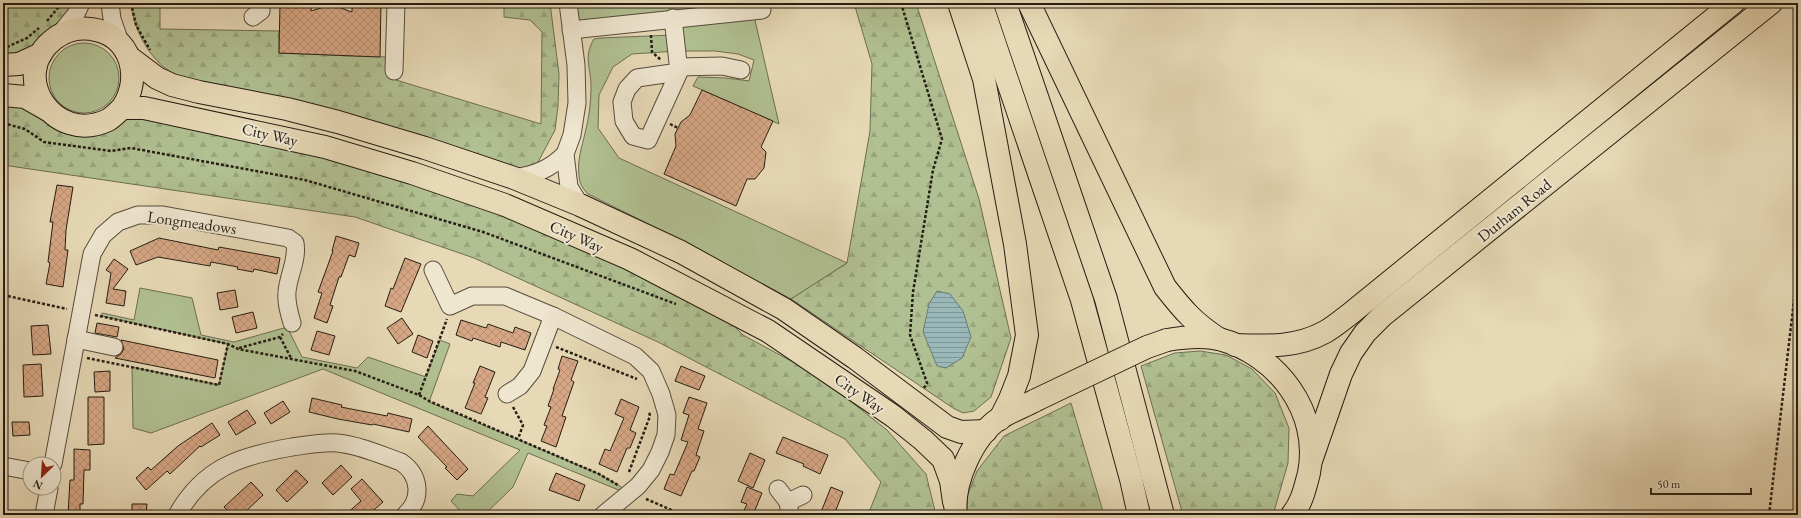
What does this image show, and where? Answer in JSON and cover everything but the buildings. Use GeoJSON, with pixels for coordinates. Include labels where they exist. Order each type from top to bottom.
{"type":"FeatureCollection","features":[{"type":"Feature","properties":{"kind":"main road"},"geometry":{"type":"LineString","coordinates":[[955,508],[962,471],[971,452],[993,425],[1010,399],[1019,376],[1027,334],[1015,244],[984,79],[959,3]]}},
{"type":"Feature","properties":{"kind":"main road"},"geometry":{"type":"LineString","coordinates":[[981,3],[1082,300],[1131,479],[1139,515]]}},
{"type":"Feature","properties":{"kind":"main road"},"geometry":{"type":"LineString","coordinates":[[1005,3],[1106,299],[1163,515]]}},
{"type":"Feature","properties":{"kind":"main road"},"geometry":{"type":"LineString","coordinates":[[1028,3],[1165,287],[1187,316],[1200,328],[1252,353],[1267,363],[1280,375],[1291,389],[1306,422],[1312,458]]}},
{"type":"Feature","properties":{"kind":"main road","name":"Durham Road"},"geometry":{"type":"LineString","coordinates":[[1227,342],[1273,346],[1292,344],[1325,332],[1350,314],[1733,3]]}},
{"type":"Feature","properties":{"kind":"main road","name":"Durham Road"},"geometry":{"type":"LineString","coordinates":[[1296,512],[1312,458],[1341,374],[1351,353],[1365,333],[1432,276],[1772,3]]}},
{"type":"Feature","properties":{"kind":"main road","name":"City Way"},"geometry":{"type":"LineString","coordinates":[[48,110],[39,97],[35,83],[36,68],[41,54],[49,43],[59,35],[75,29],[92,29],[108,34],[156,78],[172,85],[199,92],[287,109],[338,122],[426,148],[514,178],[580,205],[681,252],[784,309],[855,358],[947,427],[961,432],[993,425]]}},
{"type":"Feature","properties":{"kind":"main road","name":"City Way"},"geometry":{"type":"LineString","coordinates":[[3,95],[25,98],[48,110],[61,120],[77,126],[94,125],[109,119],[122,108],[130,94],[133,68],[125,51]]}},
{"type":"Feature","properties":{"kind":"main road","name":"City Way"},"geometry":{"type":"LineString","coordinates":[[3,65],[19,64],[41,54]]}},
{"type":"Feature","properties":{"kind":"main road","name":"City Way"},"geometry":{"type":"LineString","coordinates":[[122,108],[144,108],[325,147],[412,173],[505,205],[630,259],[768,331],[893,416],[943,458],[951,481],[955,508]]}},
{"type":"Feature","properties":{"kind":"main road"},"geometry":{"type":"LineString","coordinates":[[993,425],[1036,400],[1147,347],[1168,340],[1192,336],[1227,342]]}},
{"type":"Feature","properties":{"kind":"street"},"geometry":{"type":"LineString","coordinates":[[59,35],[76,14],[80,3]]}},
{"type":"Feature","properties":{"kind":"street"},"geometry":{"type":"LineString","coordinates":[[110,3],[112,19],[125,51]]}},
{"type":"Feature","properties":{"kind":"street"},"geometry":{"type":"LineString","coordinates":[[394,70],[396,3]]}},
{"type":"Feature","properties":{"kind":"street"},"geometry":{"type":"LineString","coordinates":[[514,178],[529,176],[543,171],[555,164],[565,154],[572,135],[577,102],[576,64],[568,3]]}},
{"type":"Feature","properties":{"kind":"street"},"geometry":{"type":"LineString","coordinates":[[571,30],[673,18],[762,10]]}},
{"type":"Feature","properties":{"kind":"street"},"geometry":{"type":"LineString","coordinates":[[673,18],[673,71],[722,66],[742,70]]}},
{"type":"Feature","properties":{"kind":"street"},"geometry":{"type":"LineString","coordinates":[[565,154],[569,187],[580,205]]}},
{"type":"Feature","properties":{"kind":"street","name":"Longmeadows"},"geometry":{"type":"LineString","coordinates":[[55,456],[92,254],[103,235],[118,222],[138,214],[163,215],[288,238],[295,243],[296,250],[287,292],[287,306],[292,323]]}},
{"type":"Feature","properties":{"kind":"street"},"geometry":{"type":"LineString","coordinates":[[433,270],[450,306],[472,296],[505,296],[553,316],[635,356],[651,371],[661,394],[667,415],[666,435],[651,470],[638,486],[627,490],[603,515]]}},
{"type":"Feature","properties":{"kind":"street"},"geometry":{"type":"LineString","coordinates":[[507,394],[520,386],[532,371],[553,316]]}},
{"type":"Feature","properties":{"kind":"street"},"geometry":{"type":"LineString","coordinates":[[75,347],[114,347]]}},
{"type":"Feature","properties":{"kind":"street"},"geometry":{"type":"LineString","coordinates":[[177,515],[187,498],[202,481],[218,469],[243,458],[273,450],[323,443],[338,443],[354,446],[401,462],[407,466],[417,482],[414,503],[405,515]]}},
{"type":"Feature","properties":{"kind":"street"},"geometry":{"type":"LineString","coordinates":[[3,466],[22,470]]}},
{"type":"Feature","properties":{"kind":"street"},"geometry":{"type":"LineString","coordinates":[[785,502],[803,494]]}},
{"type":"Feature","properties":{"kind":"street"},"geometry":{"type":"LineString","coordinates":[[44,515],[48,496]]}},
{"type":"Feature","properties":{"kind":"path"},"geometry":{"type":"LineString","coordinates":[[3,49],[27,38],[51,18],[62,3]]}},
{"type":"Feature","properties":{"kind":"path"},"geometry":{"type":"LineString","coordinates":[[901,3],[942,140],[933,170],[913,292],[910,335],[927,383],[924,388]]}},
{"type":"Feature","properties":{"kind":"path"},"geometry":{"type":"LineString","coordinates":[[643,34],[651,33],[652,52],[673,71]]}},
{"type":"Feature","properties":{"kind":"path"},"geometry":{"type":"LineString","coordinates":[[3,123],[26,129],[44,142],[111,151],[131,148],[306,180],[483,232],[677,304]]}},
{"type":"Feature","properties":{"kind":"path"},"geometry":{"type":"LineString","coordinates":[[1769,515],[1798,266]]}},
{"type":"Feature","properties":{"kind":"path"},"geometry":{"type":"LineString","coordinates":[[3,295],[228,344],[238,349],[355,371],[419,395],[429,401],[599,474],[627,490],[683,515]]}},
{"type":"Feature","properties":{"kind":"path"},"geometry":{"type":"LineString","coordinates":[[419,395],[447,319],[450,306]]}},
{"type":"Feature","properties":{"kind":"path"},"geometry":{"type":"LineString","coordinates":[[238,349],[280,337],[292,323]]}},
{"type":"Feature","properties":{"kind":"path"},"geometry":{"type":"LineString","coordinates":[[280,337],[291,358]]}},
{"type":"Feature","properties":{"kind":"path"},"geometry":{"type":"LineString","coordinates":[[544,342],[638,379],[640,384]]}},
{"type":"Feature","properties":{"kind":"path"},"geometry":{"type":"LineString","coordinates":[[75,347],[219,385],[228,344]]}},
{"type":"Feature","properties":{"kind":"path"},"geometry":{"type":"LineString","coordinates":[[507,394],[523,425],[518,439]]}},
{"type":"Feature","properties":{"kind":"path"},"geometry":{"type":"LineString","coordinates":[[627,490],[650,416],[648,409]]}},
{"type":"Feature","properties":{"kind":"green space"},"geometry":{"type":"Polygon","coordinates":[[[37,3],[81,3],[59,35],[3,65],[3,6],[37,7],[37,3]]]}},
{"type":"Feature","properties":{"kind":"green space"},"geometry":{"type":"Polygon","coordinates":[[[131,3],[160,3],[160,29],[279,31],[279,53],[386,57],[386,71],[396,80],[541,124],[542,32],[530,20],[504,17],[504,3],[550,3],[559,74],[558,106],[555,130],[537,164],[518,169],[191,81],[173,73],[163,66],[149,51],[135,22],[131,3]]]}},
{"type":"Feature","properties":{"kind":"green space"},"geometry":{"type":"Polygon","coordinates":[[[568,3],[751,3],[779,124],[693,86],[698,77],[749,81],[754,60],[738,54],[715,51],[677,51],[632,54],[613,67],[599,95],[598,128],[619,158],[847,263],[791,299],[687,243],[588,194],[583,188],[579,178],[579,164],[588,122],[590,104],[591,80],[588,57],[591,45],[594,39],[600,38],[674,35],[673,19],[571,30],[568,3]]]}},
{"type":"Feature","properties":{"kind":"green space"},"geometry":{"type":"Polygon","coordinates":[[[854,3],[916,3],[979,199],[1011,338],[991,397],[974,411],[963,413],[953,408],[791,299],[847,263],[870,131],[872,64],[854,3]]]}},
{"type":"Feature","properties":{"kind":"green space"},"geometry":{"type":"Polygon","coordinates":[[[84,43],[97,46],[109,53],[116,65],[119,78],[116,91],[109,103],[97,110],[84,113],[71,110],[59,103],[52,91],[49,78],[52,65],[59,53],[71,46],[84,43]]]}},
{"type":"Feature","properties":{"kind":"green space"},"geometry":{"type":"Polygon","coordinates":[[[3,95],[61,120],[122,108],[412,173],[703,296],[743,335],[817,375],[887,430],[926,474],[936,515],[868,515],[881,482],[845,439],[658,342],[474,258],[355,217],[3,165],[3,95]]]}},
{"type":"Feature","properties":{"kind":"green space"},"geometry":{"type":"Polygon","coordinates":[[[140,288],[192,298],[201,335],[234,342],[284,328],[289,331],[302,357],[357,368],[368,357],[426,377],[440,340],[450,344],[429,402],[599,474],[623,488],[621,491],[528,453],[513,487],[484,515],[464,515],[451,501],[457,494],[473,496],[520,450],[323,369],[151,433],[133,428],[132,367],[219,385],[228,344],[102,316],[102,313],[134,320],[140,288]]]}},
{"type":"Feature","properties":{"kind":"green space"},"geometry":{"type":"Polygon","coordinates":[[[1200,351],[1226,355],[1252,369],[1275,393],[1289,428],[1288,463],[1273,515],[1183,515],[1141,366],[1175,353],[1200,351]]]}},
{"type":"Feature","properties":{"kind":"green space"},"geometry":{"type":"Polygon","coordinates":[[[1071,403],[1104,515],[967,515],[967,496],[977,471],[1004,436],[1071,403]]]}},
{"type":"Feature","properties":{"kind":"water"},"geometry":{"type":"Polygon","coordinates":[[[937,291],[950,294],[963,311],[971,337],[962,358],[946,368],[937,366],[923,332],[929,304],[937,291]]]}}]}
